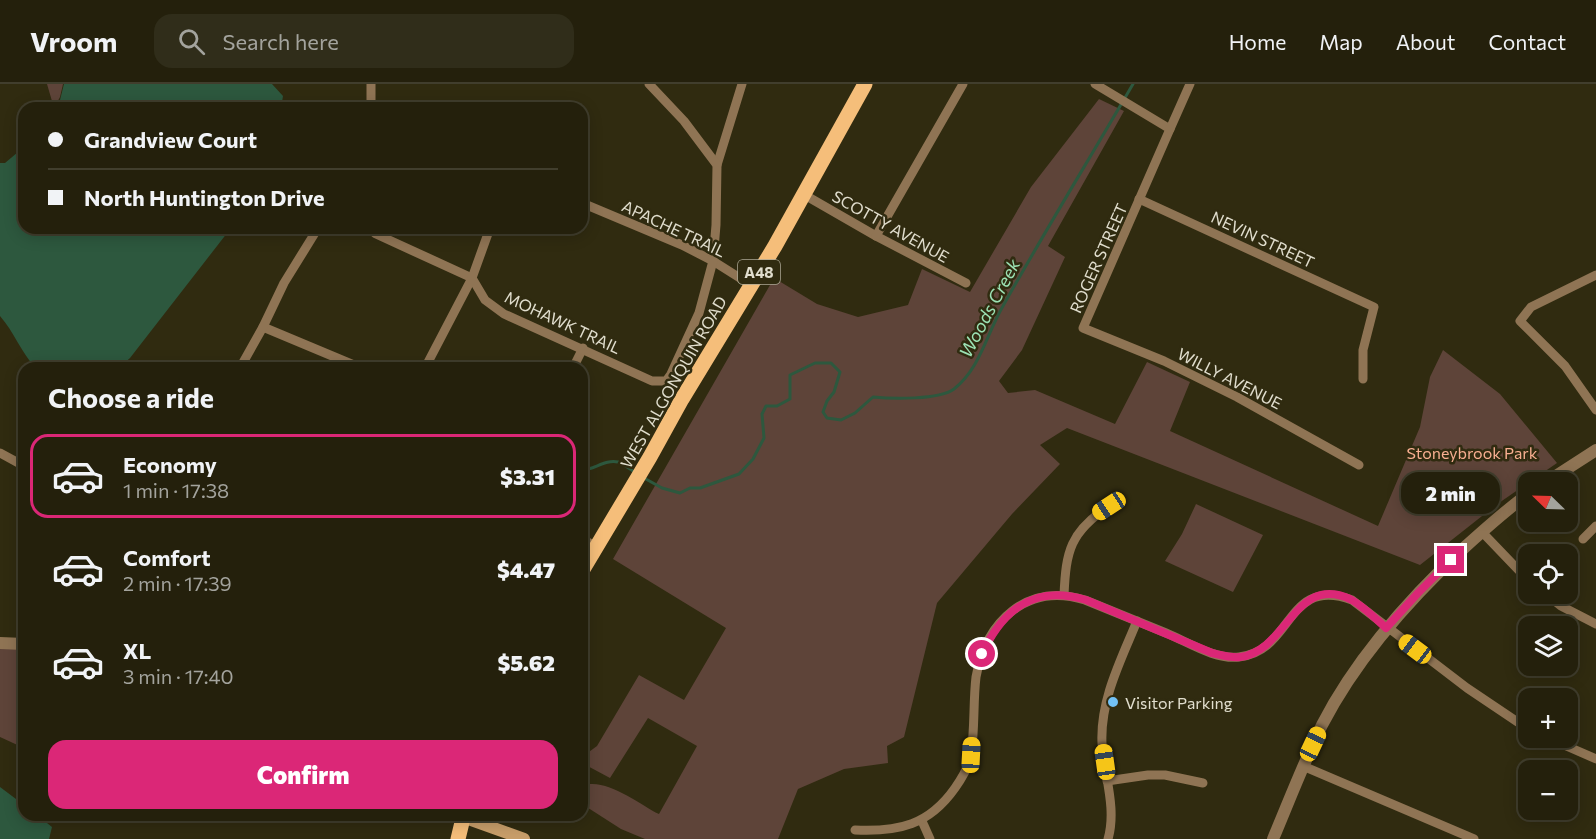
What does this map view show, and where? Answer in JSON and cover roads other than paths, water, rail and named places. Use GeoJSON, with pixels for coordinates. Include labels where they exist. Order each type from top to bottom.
{"type":"FeatureCollection","features":[{"type":"Feature","properties":{"kind":"main road","name":"WEST ALGONQUIN ROAD"},"geometry":{"type":"LineString","coordinates":[[588,561],[751,285],[865,84]]}},
{"type":"Feature","properties":{"kind":"main road"},"geometry":{"type":"LineString","coordinates":[[458,839],[460,821]]}},
{"type":"Feature","properties":{"kind":"main road"},"geometry":{"type":"LineString","coordinates":[[476,821],[524,839]]}},
{"type":"Feature","properties":{"kind":"street"},"geometry":{"type":"LineString","coordinates":[[371,84],[371,102]]}},
{"type":"Feature","properties":{"kind":"street"},"geometry":{"type":"LineString","coordinates":[[649,84],[684,121],[717,165]]}},
{"type":"Feature","properties":{"kind":"street"},"geometry":{"type":"LineString","coordinates":[[713,261],[717,165],[742,84]]}},
{"type":"Feature","properties":{"kind":"street"},"geometry":{"type":"LineString","coordinates":[[876,236],[963,84]]}},
{"type":"Feature","properties":{"kind":"street"},"geometry":{"type":"LineString","coordinates":[[1095,84],[1170,129],[1190,84]]}},
{"type":"Feature","properties":{"kind":"street","name":"ROGER STREET"},"geometry":{"type":"LineString","coordinates":[[1083,328],[1170,129]]}},
{"type":"Feature","properties":{"kind":"street","name":"SCOTTY AVENUE"},"geometry":{"type":"LineString","coordinates":[[803,194],[966,284]]}},
{"type":"Feature","properties":{"kind":"street","name":"NEVIN STREET"},"geometry":{"type":"LineString","coordinates":[[1139,199],[1374,307],[1363,350],[1362,379]]}},
{"type":"Feature","properties":{"kind":"street","name":"APACHE TRAIL"},"geometry":{"type":"LineString","coordinates":[[588,205],[713,261],[751,285]]}},
{"type":"Feature","properties":{"kind":"street"},"geometry":{"type":"LineString","coordinates":[[243,362],[284,283],[314,234]]}},
{"type":"Feature","properties":{"kind":"street"},"geometry":{"type":"LineString","coordinates":[[376,234],[472,278]]}},
{"type":"Feature","properties":{"kind":"street"},"geometry":{"type":"LineString","coordinates":[[428,362],[472,278],[488,234]]}},
{"type":"Feature","properties":{"kind":"street","name":"MOHAWK TRAIL"},"geometry":{"type":"LineString","coordinates":[[472,278],[485,300],[498,311],[652,381],[666,381],[676,365],[699,313],[713,261]]}},
{"type":"Feature","properties":{"kind":"street"},"geometry":{"type":"LineString","coordinates":[[1596,275],[1531,307],[1520,321],[1565,366],[1596,410]]}},
{"type":"Feature","properties":{"kind":"street"},"geometry":{"type":"LineString","coordinates":[[263,327],[347,362]]}},
{"type":"Feature","properties":{"kind":"street","name":"WILLY AVENUE"},"geometry":{"type":"LineString","coordinates":[[1083,328],[1164,361],[1237,397],[1359,465]]}},
{"type":"Feature","properties":{"kind":"street"},"geometry":{"type":"LineString","coordinates":[[576,362],[583,348]]}},
{"type":"Feature","properties":{"kind":"street"},"geometry":{"type":"LineString","coordinates":[[1562,472],[1596,450]]}},
{"type":"Feature","properties":{"kind":"street"},"geometry":{"type":"LineString","coordinates":[[0,453],[18,463]]}},
{"type":"Feature","properties":{"kind":"street"},"geometry":{"type":"LineString","coordinates":[[1273,839],[1323,723],[1363,659],[1386,628],[1418,593],[1518,501]]}},
{"type":"Feature","properties":{"kind":"street"},"geometry":{"type":"LineString","coordinates":[[1064,595],[1067,557],[1072,544],[1084,525],[1109,506]]}},
{"type":"Feature","properties":{"kind":"street"},"geometry":{"type":"LineString","coordinates":[[1583,539],[1596,526]]}},
{"type":"Feature","properties":{"kind":"street"},"geometry":{"type":"LineString","coordinates":[[1482,532],[1518,570]]}},
{"type":"Feature","properties":{"kind":"street"},"geometry":{"type":"LineString","coordinates":[[588,542],[597,547]]}},
{"type":"Feature","properties":{"kind":"street"},"geometry":{"type":"LineString","coordinates":[[855,830],[895,830],[922,821],[952,792],[968,765],[971,755],[976,676],[982,654],[1003,618],[1019,606],[1038,598],[1064,595],[1086,600],[1212,653],[1230,657],[1249,655],[1268,645],[1299,607],[1312,597],[1327,594],[1338,595],[1352,600],[1499,712],[1518,723]]}},
{"type":"Feature","properties":{"kind":"street"},"geometry":{"type":"LineString","coordinates":[[1559,604],[1596,624]]}},
{"type":"Feature","properties":{"kind":"street"},"geometry":{"type":"LineString","coordinates":[[1108,839],[1110,805],[1102,744],[1105,705],[1137,621]]}},
{"type":"Feature","properties":{"kind":"street"},"geometry":{"type":"LineString","coordinates":[[0,643],[18,644]]}},
{"type":"Feature","properties":{"kind":"street"},"geometry":{"type":"LineString","coordinates":[[1571,748],[1596,759]]}},
{"type":"Feature","properties":{"kind":"street"},"geometry":{"type":"LineString","coordinates":[[1303,766],[1474,839]]}},
{"type":"Feature","properties":{"kind":"street"},"geometry":{"type":"LineString","coordinates":[[1107,781],[1165,775],[1203,783]]}},
{"type":"Feature","properties":{"kind":"street"},"geometry":{"type":"LineString","coordinates":[[922,821],[930,839]]}},
{"type":"Feature","properties":{"kind":"waterway","name":"Woods Creek"},"geometry":{"type":"LineString","coordinates":[[644,478],[662,488],[680,493],[739,474],[753,459],[764,438],[762,414],[766,406],[777,406],[790,399],[790,375],[815,363],[831,363],[840,372],[834,392],[823,412],[827,418],[841,420],[855,413],[873,397],[927,397],[947,393],[954,389],[963,381],[977,361],[997,316],[1133,84]]}},
{"type":"Feature","properties":{"kind":"waterway","name":"Woods Creek"},"geometry":{"type":"LineString","coordinates":[[588,469],[613,461],[636,473]]}},
{"type":"Feature","properties":{"kind":"place","name":"Visitor Parking"},"geometry":{"type":"Point","coordinates":[1113,702]}},
{"type":"Feature","properties":{"kind":"park label","name":"Stoneybrook Park"},"geometry":{"type":"Point","coordinates":[1472,452]}}]}
